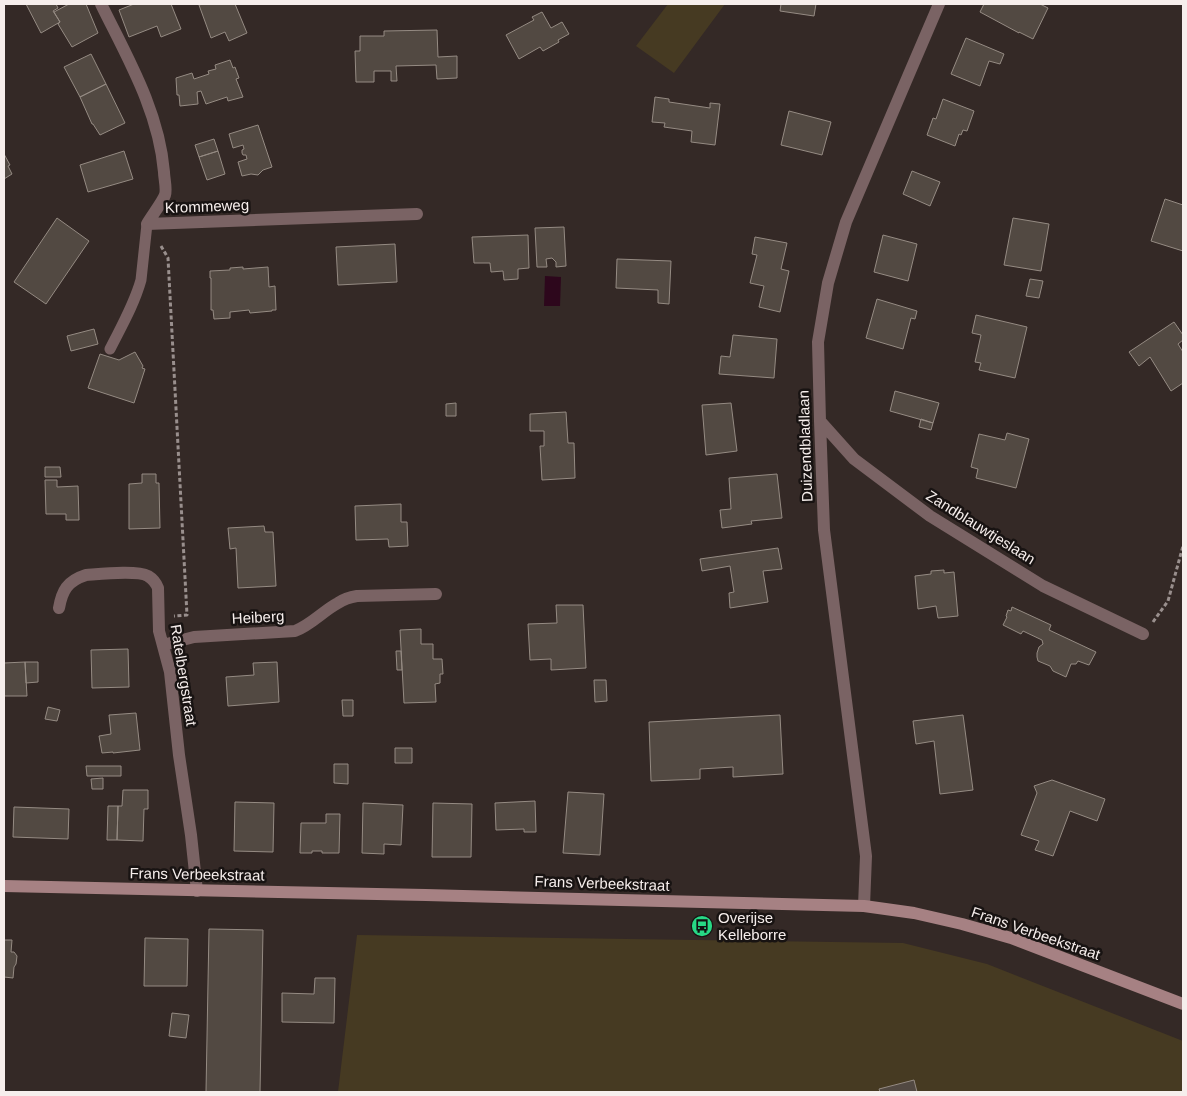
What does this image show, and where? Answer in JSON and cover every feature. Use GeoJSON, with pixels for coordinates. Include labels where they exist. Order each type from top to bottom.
{"type":"FeatureCollection","features":[{"type":"Feature","properties":{"kind":"main road","name":"Frans Verbeekstraat"},"geometry":{"type":"LineString","coordinates":[[4,886],[516,896],[864,906],[962,924],[1011,938],[1183,1004]]}},
{"type":"Feature","properties":{"kind":"street","name":"Krommeweg"},"geometry":{"type":"LineString","coordinates":[[101,4],[139,80],[148,102],[157,134],[163,167],[165,194],[147,224]]}},
{"type":"Feature","properties":{"kind":"street","name":"Duizendbladlaan"},"geometry":{"type":"LineString","coordinates":[[864,906],[866,856],[824,530],[818,342],[828,283],[846,222],[940,4]]}},
{"type":"Feature","properties":{"kind":"street","name":"Krommeweg"},"geometry":{"type":"LineString","coordinates":[[147,224],[417,214]]}},
{"type":"Feature","properties":{"kind":"street","name":"Zandblauwtjeslaan"},"geometry":{"type":"LineString","coordinates":[[820,421],[854,459],[930,516],[1043,586],[1143,634]]}},
{"type":"Feature","properties":{"kind":"street","name":"Ratelbergstraat"},"geometry":{"type":"LineString","coordinates":[[59,608],[64,590],[79,577],[86,575],[136,573],[152,578],[158,588],[159,631],[171,682],[179,755],[191,835],[196,891]]}},
{"type":"Feature","properties":{"kind":"street","name":"Heiberg"},"geometry":{"type":"LineString","coordinates":[[163,645],[194,637],[294,631],[308,625],[337,603],[357,596],[436,594]]}},
{"type":"Feature","properties":{"kind":"lane"},"geometry":{"type":"LineString","coordinates":[[110,349],[139,289],[147,224]]}},
{"type":"Feature","properties":{"kind":"path"},"geometry":{"type":"LineString","coordinates":[[147,224],[168,258],[187,615],[175,616]]}},
{"type":"Feature","properties":{"kind":"path"},"geometry":{"type":"LineString","coordinates":[[1143,634],[1168,601],[1183,546]]}},
{"type":"Feature","properties":{"kind":"shaded area"},"geometry":{"type":"Polygon","coordinates":[[[668,4],[725,4],[674,73],[636,46],[668,4]]]}},
{"type":"Feature","properties":{"kind":"shaded area"},"geometry":{"type":"Polygon","coordinates":[[[545,276],[561,277],[560,306],[544,306],[545,276]]]}},
{"type":"Feature","properties":{"kind":"shaded area"},"geometry":{"type":"Polygon","coordinates":[[[357,935],[903,943],[987,964],[1183,1041],[1183,1092],[338,1092],[357,935]]]}},
{"type":"Feature","properties":{"kind":"building"},"geometry":{"type":"Polygon","coordinates":[[[26,4],[56,4],[58,8],[53,11],[60,22],[41,33],[26,4]]]}},
{"type":"Feature","properties":{"kind":"building"},"geometry":{"type":"Polygon","coordinates":[[[69,4],[86,4],[98,33],[72,47],[58,24],[60,22],[54,12],[69,4]]]}},
{"type":"Feature","properties":{"kind":"building"},"geometry":{"type":"Polygon","coordinates":[[[134,4],[171,4],[181,29],[161,37],[157,26],[129,37],[119,10],[134,4]]]}},
{"type":"Feature","properties":{"kind":"building"},"geometry":{"type":"Polygon","coordinates":[[[235,4],[247,33],[229,41],[225,32],[211,38],[199,5],[235,4]]]}},
{"type":"Feature","properties":{"kind":"building"},"geometry":{"type":"Polygon","coordinates":[[[781,4],[816,4],[814,16],[780,11],[781,4]]]}},
{"type":"Feature","properties":{"kind":"building"},"geometry":{"type":"Polygon","coordinates":[[[984,4],[1040,4],[1048,8],[1033,39],[980,12],[984,4]]]}},
{"type":"Feature","properties":{"kind":"building"},"geometry":{"type":"Polygon","coordinates":[[[542,12],[551,28],[562,22],[569,34],[543,51],[540,47],[519,59],[506,35],[534,20],[532,17],[542,12]]]}},
{"type":"Feature","properties":{"kind":"building"},"geometry":{"type":"Polygon","coordinates":[[[437,30],[438,57],[457,56],[457,78],[437,79],[436,65],[396,66],[397,81],[391,81],[391,71],[374,71],[374,82],[356,82],[355,51],[360,51],[360,36],[384,36],[384,31],[437,30]]]}},
{"type":"Feature","properties":{"kind":"building"},"geometry":{"type":"Polygon","coordinates":[[[966,38],[1004,54],[1000,64],[989,61],[980,86],[951,74],[966,38]]]}},
{"type":"Feature","properties":{"kind":"building"},"geometry":{"type":"Polygon","coordinates":[[[91,54],[106,84],[80,97],[64,67],[91,54]]]}},
{"type":"Feature","properties":{"kind":"building"},"geometry":{"type":"Polygon","coordinates":[[[230,60],[239,78],[236,79],[243,97],[228,101],[227,97],[206,104],[201,91],[197,92],[198,104],[180,106],[176,78],[192,73],[194,79],[209,74],[208,71],[216,69],[215,65],[230,60]]]}},
{"type":"Feature","properties":{"kind":"building"},"geometry":{"type":"Polygon","coordinates":[[[106,84],[125,123],[100,135],[92,124],[80,97],[106,84]]]}},
{"type":"Feature","properties":{"kind":"building"},"geometry":{"type":"Polygon","coordinates":[[[655,97],[669,99],[669,102],[710,108],[710,103],[720,104],[715,145],[691,142],[692,131],[664,127],[665,123],[652,122],[655,97]]]}},
{"type":"Feature","properties":{"kind":"building"},"geometry":{"type":"Polygon","coordinates":[[[943,99],[974,111],[967,131],[963,130],[961,135],[959,134],[955,146],[927,135],[933,118],[936,119],[943,99]]]}},
{"type":"Feature","properties":{"kind":"building"},"geometry":{"type":"Polygon","coordinates":[[[789,111],[831,122],[822,155],[781,145],[789,111]]]}},
{"type":"Feature","properties":{"kind":"building"},"geometry":{"type":"Polygon","coordinates":[[[258,125],[272,167],[263,170],[258,175],[242,176],[238,162],[247,159],[246,155],[242,153],[243,145],[233,148],[229,134],[258,125]]]}},
{"type":"Feature","properties":{"kind":"building"},"geometry":{"type":"Polygon","coordinates":[[[214,139],[218,151],[199,157],[195,145],[214,139]]]}},
{"type":"Feature","properties":{"kind":"building"},"geometry":{"type":"Polygon","coordinates":[[[124,151],[133,179],[88,192],[80,165],[124,151]]]}},
{"type":"Feature","properties":{"kind":"building"},"geometry":{"type":"Polygon","coordinates":[[[218,151],[225,174],[207,180],[199,157],[218,151]]]}},
{"type":"Feature","properties":{"kind":"building"},"geometry":{"type":"Polygon","coordinates":[[[4,154],[12,174],[4,179],[4,154]]]}},
{"type":"Feature","properties":{"kind":"building"},"geometry":{"type":"Polygon","coordinates":[[[912,171],[940,182],[930,206],[903,194],[912,171]]]}},
{"type":"Feature","properties":{"kind":"building"},"geometry":{"type":"Polygon","coordinates":[[[1165,199],[1183,205],[1183,251],[1151,241],[1165,199]]]}},
{"type":"Feature","properties":{"kind":"building"},"geometry":{"type":"Polygon","coordinates":[[[57,218],[89,241],[46,304],[14,282],[57,218]]]}},
{"type":"Feature","properties":{"kind":"building"},"geometry":{"type":"Polygon","coordinates":[[[1013,218],[1049,224],[1041,271],[1004,265],[1013,218]]]}},
{"type":"Feature","properties":{"kind":"building"},"geometry":{"type":"Polygon","coordinates":[[[564,227],[566,266],[556,267],[556,262],[552,258],[546,259],[547,267],[537,267],[535,228],[564,227]]]}},
{"type":"Feature","properties":{"kind":"building"},"geometry":{"type":"Polygon","coordinates":[[[528,235],[529,268],[518,269],[518,279],[504,280],[503,271],[491,272],[490,263],[474,263],[472,237],[528,235]]]}},
{"type":"Feature","properties":{"kind":"building"},"geometry":{"type":"Polygon","coordinates":[[[883,235],[917,244],[908,281],[874,272],[883,235]]]}},
{"type":"Feature","properties":{"kind":"building"},"geometry":{"type":"Polygon","coordinates":[[[755,237],[787,243],[781,269],[789,271],[780,312],[759,307],[764,286],[750,283],[757,255],[752,254],[755,237]]]}},
{"type":"Feature","properties":{"kind":"building"},"geometry":{"type":"Polygon","coordinates":[[[395,244],[397,282],[338,285],[336,247],[395,244]]]}},
{"type":"Feature","properties":{"kind":"building"},"geometry":{"type":"Polygon","coordinates":[[[617,259],[671,261],[669,304],[658,303],[658,290],[616,288],[617,259]]]}},
{"type":"Feature","properties":{"kind":"building"},"geometry":{"type":"Polygon","coordinates":[[[243,267],[243,269],[268,267],[269,287],[275,286],[276,310],[250,313],[249,310],[230,312],[230,318],[214,319],[213,310],[211,310],[210,271],[243,267]]]}},
{"type":"Feature","properties":{"kind":"building"},"geometry":{"type":"Polygon","coordinates":[[[1030,279],[1043,281],[1039,298],[1026,296],[1030,279]]]}},
{"type":"Feature","properties":{"kind":"building"},"geometry":{"type":"Polygon","coordinates":[[[877,299],[917,311],[915,319],[911,318],[903,349],[866,338],[877,299]]]}},
{"type":"Feature","properties":{"kind":"building"},"geometry":{"type":"Polygon","coordinates":[[[976,315],[1027,327],[1015,378],[979,370],[981,363],[975,362],[981,335],[972,333],[976,315]]]}},
{"type":"Feature","properties":{"kind":"building"},"geometry":{"type":"Polygon","coordinates":[[[1174,322],[1183,335],[1183,340],[1178,344],[1183,352],[1183,383],[1171,391],[1150,357],[1139,366],[1129,352],[1174,322]]]}},
{"type":"Feature","properties":{"kind":"building"},"geometry":{"type":"Polygon","coordinates":[[[94,329],[98,344],[71,351],[67,336],[94,329]]]}},
{"type":"Feature","properties":{"kind":"building"},"geometry":{"type":"Polygon","coordinates":[[[733,335],[777,339],[774,378],[719,374],[721,356],[730,357],[733,335]]]}},
{"type":"Feature","properties":{"kind":"building"},"geometry":{"type":"Polygon","coordinates":[[[135,352],[143,366],[142,368],[145,369],[134,403],[88,388],[100,354],[119,360],[135,352]]]}},
{"type":"Feature","properties":{"kind":"building"},"geometry":{"type":"Polygon","coordinates":[[[895,391],[939,403],[933,423],[890,411],[895,391]]]}},
{"type":"Feature","properties":{"kind":"building"},"geometry":{"type":"Polygon","coordinates":[[[456,403],[456,416],[446,416],[446,404],[456,403]]]}},
{"type":"Feature","properties":{"kind":"building"},"geometry":{"type":"Polygon","coordinates":[[[731,403],[737,451],[706,455],[702,405],[731,403]]]}},
{"type":"Feature","properties":{"kind":"building"},"geometry":{"type":"Polygon","coordinates":[[[566,412],[568,443],[574,443],[575,478],[542,480],[540,446],[544,446],[544,431],[530,431],[530,414],[566,412]]]}},
{"type":"Feature","properties":{"kind":"building"},"geometry":{"type":"Polygon","coordinates":[[[921,419],[933,423],[931,430],[919,427],[921,419]]]}},
{"type":"Feature","properties":{"kind":"building"},"geometry":{"type":"Polygon","coordinates":[[[1007,433],[1029,439],[1016,488],[976,478],[978,469],[971,467],[979,434],[1005,440],[1007,433]]]}},
{"type":"Feature","properties":{"kind":"building"},"geometry":{"type":"Polygon","coordinates":[[[45,467],[60,467],[61,477],[45,477],[45,467]]]}},
{"type":"Feature","properties":{"kind":"building"},"geometry":{"type":"Polygon","coordinates":[[[142,474],[156,474],[156,483],[159,483],[160,528],[129,529],[129,484],[142,483],[142,474]]]}},
{"type":"Feature","properties":{"kind":"building"},"geometry":{"type":"Polygon","coordinates":[[[777,474],[782,518],[751,521],[752,524],[722,528],[720,510],[731,509],[729,478],[777,474]]]}},
{"type":"Feature","properties":{"kind":"building"},"geometry":{"type":"Polygon","coordinates":[[[45,480],[57,480],[57,487],[78,486],[79,520],[66,520],[66,514],[46,514],[45,480]]]}},
{"type":"Feature","properties":{"kind":"building"},"geometry":{"type":"Polygon","coordinates":[[[401,504],[401,522],[407,522],[408,546],[389,547],[388,539],[356,540],[355,506],[401,504]]]}},
{"type":"Feature","properties":{"kind":"building"},"geometry":{"type":"Polygon","coordinates":[[[264,526],[265,532],[273,532],[276,586],[238,588],[236,548],[230,549],[228,528],[264,526]]]}},
{"type":"Feature","properties":{"kind":"building"},"geometry":{"type":"Polygon","coordinates":[[[778,548],[782,569],[763,571],[768,602],[730,608],[729,593],[734,592],[730,566],[702,571],[700,559],[778,548]]]}},
{"type":"Feature","properties":{"kind":"building"},"geometry":{"type":"Polygon","coordinates":[[[944,570],[944,573],[954,572],[958,616],[938,618],[936,606],[918,609],[915,576],[931,574],[931,571],[944,570]]]}},
{"type":"Feature","properties":{"kind":"building"},"geometry":{"type":"Polygon","coordinates":[[[556,605],[583,605],[586,668],[551,670],[551,659],[530,660],[528,624],[557,623],[556,605]]]}},
{"type":"Feature","properties":{"kind":"building"},"geometry":{"type":"Polygon","coordinates":[[[1012,607],[1051,625],[1049,630],[1096,652],[1089,665],[1078,661],[1076,664],[1071,664],[1066,677],[1053,671],[1050,666],[1038,661],[1037,653],[1039,647],[1043,644],[1042,640],[1023,631],[1021,634],[1003,625],[1008,610],[1011,611],[1012,607]]]}},
{"type":"Feature","properties":{"kind":"building"},"geometry":{"type":"Polygon","coordinates":[[[421,629],[421,644],[433,644],[433,659],[442,659],[443,674],[440,674],[440,683],[435,684],[436,702],[404,703],[400,630],[421,629]]]}},
{"type":"Feature","properties":{"kind":"building"},"geometry":{"type":"Polygon","coordinates":[[[128,649],[129,687],[92,688],[91,650],[128,649]]]}},
{"type":"Feature","properties":{"kind":"building"},"geometry":{"type":"Polygon","coordinates":[[[396,651],[401,651],[402,670],[397,670],[396,651]]]}},
{"type":"Feature","properties":{"kind":"building"},"geometry":{"type":"Polygon","coordinates":[[[25,662],[27,696],[4,696],[4,663],[25,662]]]}},
{"type":"Feature","properties":{"kind":"building"},"geometry":{"type":"Polygon","coordinates":[[[25,662],[38,662],[38,682],[26,683],[25,662]]]}},
{"type":"Feature","properties":{"kind":"building"},"geometry":{"type":"Polygon","coordinates":[[[277,662],[279,702],[228,706],[226,677],[254,675],[253,663],[277,662]]]}},
{"type":"Feature","properties":{"kind":"building"},"geometry":{"type":"Polygon","coordinates":[[[594,680],[606,680],[607,701],[595,702],[594,680]]]}},
{"type":"Feature","properties":{"kind":"building"},"geometry":{"type":"Polygon","coordinates":[[[342,700],[353,700],[353,716],[343,716],[342,700]]]}},
{"type":"Feature","properties":{"kind":"building"},"geometry":{"type":"Polygon","coordinates":[[[48,707],[60,710],[57,721],[45,719],[48,707]]]}},
{"type":"Feature","properties":{"kind":"building"},"geometry":{"type":"Polygon","coordinates":[[[136,713],[140,750],[102,753],[99,736],[111,734],[109,715],[136,713]]]}},
{"type":"Feature","properties":{"kind":"building"},"geometry":{"type":"Polygon","coordinates":[[[780,715],[783,774],[733,777],[733,767],[700,769],[700,779],[651,781],[649,722],[780,715]]]}},
{"type":"Feature","properties":{"kind":"building"},"geometry":{"type":"Polygon","coordinates":[[[963,715],[973,790],[940,794],[934,741],[916,744],[913,721],[963,715]]]}},
{"type":"Feature","properties":{"kind":"building"},"geometry":{"type":"Polygon","coordinates":[[[395,748],[412,748],[412,763],[395,763],[395,748]]]}},
{"type":"Feature","properties":{"kind":"building"},"geometry":{"type":"Polygon","coordinates":[[[334,764],[348,764],[348,784],[334,783],[334,764]]]}},
{"type":"Feature","properties":{"kind":"building"},"geometry":{"type":"Polygon","coordinates":[[[86,766],[121,766],[121,776],[87,776],[86,766]]]}},
{"type":"Feature","properties":{"kind":"building"},"geometry":{"type":"Polygon","coordinates":[[[103,778],[103,789],[92,789],[91,779],[103,778]]]}},
{"type":"Feature","properties":{"kind":"building"},"geometry":{"type":"Polygon","coordinates":[[[1052,780],[1105,799],[1097,821],[1070,811],[1053,856],[1035,850],[1039,841],[1021,835],[1037,793],[1034,786],[1052,780]]]}},
{"type":"Feature","properties":{"kind":"building"},"geometry":{"type":"Polygon","coordinates":[[[123,790],[148,790],[148,809],[144,809],[143,841],[117,840],[118,806],[122,806],[123,790]]]}},
{"type":"Feature","properties":{"kind":"building"},"geometry":{"type":"Polygon","coordinates":[[[568,792],[604,794],[600,855],[563,853],[568,792]]]}},
{"type":"Feature","properties":{"kind":"building"},"geometry":{"type":"Polygon","coordinates":[[[535,801],[536,832],[524,832],[524,829],[496,830],[495,803],[535,801]]]}},
{"type":"Feature","properties":{"kind":"building"},"geometry":{"type":"Polygon","coordinates":[[[235,802],[274,803],[273,852],[234,851],[235,802]]]}},
{"type":"Feature","properties":{"kind":"building"},"geometry":{"type":"Polygon","coordinates":[[[363,803],[403,805],[401,845],[384,844],[384,854],[362,853],[363,803]]]}},
{"type":"Feature","properties":{"kind":"building"},"geometry":{"type":"Polygon","coordinates":[[[433,803],[472,804],[471,857],[432,857],[433,803]]]}},
{"type":"Feature","properties":{"kind":"building"},"geometry":{"type":"Polygon","coordinates":[[[108,806],[118,806],[117,840],[107,840],[108,806]]]}},
{"type":"Feature","properties":{"kind":"building"},"geometry":{"type":"Polygon","coordinates":[[[14,807],[69,809],[68,839],[13,837],[14,807]]]}},
{"type":"Feature","properties":{"kind":"building"},"geometry":{"type":"Polygon","coordinates":[[[326,814],[340,814],[339,853],[312,851],[312,853],[300,853],[301,823],[326,823],[326,814]]]}},
{"type":"Feature","properties":{"kind":"building"},"geometry":{"type":"Polygon","coordinates":[[[209,929],[263,930],[260,1092],[206,1092],[209,929]]]}},
{"type":"Feature","properties":{"kind":"building"},"geometry":{"type":"Polygon","coordinates":[[[145,938],[188,939],[187,986],[144,986],[145,938]]]}},
{"type":"Feature","properties":{"kind":"building"},"geometry":{"type":"Polygon","coordinates":[[[4,940],[12,940],[11,952],[14,952],[17,956],[13,978],[4,977],[4,940]]]}},
{"type":"Feature","properties":{"kind":"building"},"geometry":{"type":"Polygon","coordinates":[[[315,978],[335,978],[334,1023],[282,1022],[282,993],[314,994],[315,978]]]}},
{"type":"Feature","properties":{"kind":"building"},"geometry":{"type":"Polygon","coordinates":[[[172,1013],[189,1015],[186,1038],[169,1036],[172,1013]]]}},
{"type":"Feature","properties":{"kind":"building"},"geometry":{"type":"Polygon","coordinates":[[[914,1080],[917,1092],[880,1092],[879,1089],[914,1080]]]}},
{"type":"Feature","properties":{"kind":"place","name":"Overijse Kelleborre"},"geometry":{"type":"Point","coordinates":[702,926]}}]}
